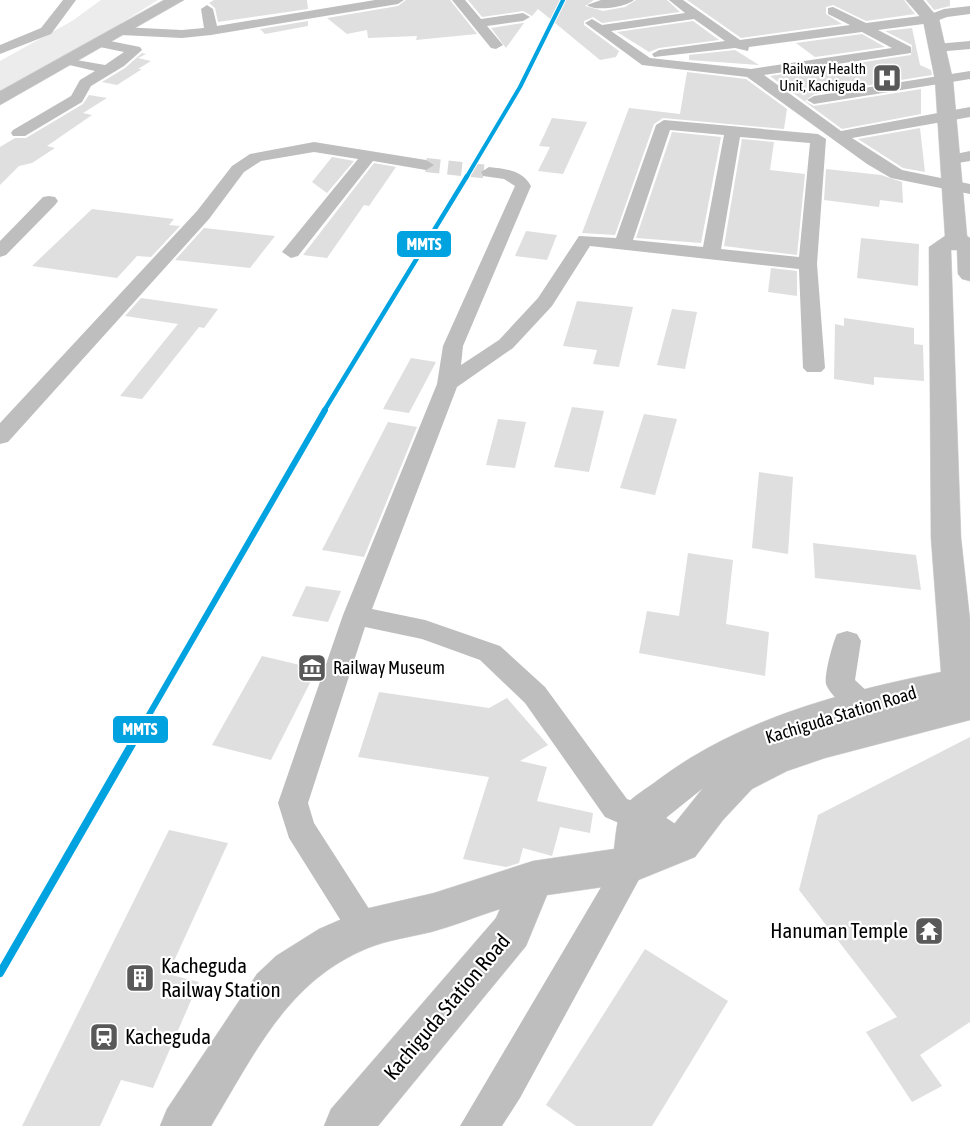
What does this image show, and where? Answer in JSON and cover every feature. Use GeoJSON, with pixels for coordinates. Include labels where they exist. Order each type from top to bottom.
{"type":"FeatureCollection","features":[{"type":"Feature","properties":{"kind":"highway"},"geometry":{"type":"LineString","coordinates":[[0,99],[176,0]]}},
{"type":"Feature","properties":{"kind":"main road"},"geometry":{"type":"LineString","coordinates":[[914,0],[931,20],[944,80],[949,117],[961,157],[960,227],[968,247],[970,274]]}},
{"type":"Feature","properties":{"kind":"main road"},"geometry":{"type":"LineString","coordinates":[[960,227],[940,247],[946,538],[967,693]]}},
{"type":"Feature","properties":{"kind":"main road","name":"Kachiguda Station Road"},"geometry":{"type":"LineString","coordinates":[[639,816],[718,759],[751,742],[793,726],[862,705],[967,693]]}},
{"type":"Feature","properties":{"kind":"main road","name":"Kachiguda Station Road"},"geometry":{"type":"LineString","coordinates":[[681,845],[709,808],[739,778],[774,760],[967,693]]}},
{"type":"Feature","properties":{"kind":"main road"},"geometry":{"type":"LineString","coordinates":[[631,866],[639,816]]}},
{"type":"Feature","properties":{"kind":"main road"},"geometry":{"type":"LineString","coordinates":[[184,1126],[253,1015],[272,990],[291,971],[333,943],[365,929],[434,912],[533,879],[631,866],[681,845]]}},
{"type":"Feature","properties":{"kind":"main road","name":"Kachiguda Station Road"},"geometry":{"type":"LineString","coordinates":[[348,1126],[511,933],[533,879]]}},
{"type":"Feature","properties":{"kind":"street"},"geometry":{"type":"LineString","coordinates":[[121,31],[182,34],[211,31],[398,0]]}},
{"type":"Feature","properties":{"kind":"street"},"geometry":{"type":"LineString","coordinates":[[458,0],[496,45]]}},
{"type":"Feature","properties":{"kind":"street"},"geometry":{"type":"LineString","coordinates":[[593,5],[628,0]]}},
{"type":"Feature","properties":{"kind":"street"},"geometry":{"type":"LineString","coordinates":[[675,0],[777,70],[860,133]]}},
{"type":"Feature","properties":{"kind":"street"},"geometry":{"type":"LineString","coordinates":[[381,3],[396,16]]}},
{"type":"Feature","properties":{"kind":"street"},"geometry":{"type":"LineString","coordinates":[[207,9],[211,31]]}},
{"type":"Feature","properties":{"kind":"street"},"geometry":{"type":"LineString","coordinates":[[637,57],[736,42],[931,20],[944,13],[970,10]]}},
{"type":"Feature","properties":{"kind":"street"},"geometry":{"type":"LineString","coordinates":[[697,15],[596,26],[647,62],[751,73],[906,50],[833,11]]}},
{"type":"Feature","properties":{"kind":"street"},"geometry":{"type":"LineString","coordinates":[[477,24],[523,17]]}},
{"type":"Feature","properties":{"kind":"street"},"geometry":{"type":"LineString","coordinates":[[52,95],[85,83],[135,50],[100,43]]}},
{"type":"Feature","properties":{"kind":"street"},"geometry":{"type":"LineString","coordinates":[[936,48],[970,45]]}},
{"type":"Feature","properties":{"kind":"street"},"geometry":{"type":"LineString","coordinates":[[70,61],[107,70]]}},
{"type":"Feature","properties":{"kind":"street"},"geometry":{"type":"LineString","coordinates":[[751,73],[837,136],[897,174],[961,187]]}},
{"type":"Feature","properties":{"kind":"street"},"geometry":{"type":"LineString","coordinates":[[805,92],[944,80],[970,75]]}},
{"type":"Feature","properties":{"kind":"street"},"geometry":{"type":"LineString","coordinates":[[19,133],[76,99],[85,83]]}},
{"type":"Feature","properties":{"kind":"street"},"geometry":{"type":"LineString","coordinates":[[837,136],[970,112]]}},
{"type":"Feature","properties":{"kind":"street"},"geometry":{"type":"LineString","coordinates":[[623,243],[664,125],[818,139],[808,264],[814,368]]}},
{"type":"Feature","properties":{"kind":"street"},"geometry":{"type":"LineString","coordinates":[[711,252],[734,131]]}},
{"type":"Feature","properties":{"kind":"street"},"geometry":{"type":"LineString","coordinates":[[0,437],[202,214],[238,169],[256,158],[286,150],[314,147],[426,165]]}},
{"type":"Feature","properties":{"kind":"street"},"geometry":{"type":"LineString","coordinates":[[291,252],[370,155]]}},
{"type":"Feature","properties":{"kind":"street"},"geometry":{"type":"LineString","coordinates":[[365,929],[300,828],[293,803],[356,615],[448,384],[453,346],[523,186],[521,181],[513,177],[489,172]]}},
{"type":"Feature","properties":{"kind":"street"},"geometry":{"type":"LineString","coordinates":[[0,251],[49,201]]}},
{"type":"Feature","properties":{"kind":"street"},"geometry":{"type":"LineString","coordinates":[[448,384],[506,344],[545,303],[585,240],[808,264]]}},
{"type":"Feature","properties":{"kind":"street"},"geometry":{"type":"LineString","coordinates":[[356,615],[425,630],[490,653],[535,695],[615,808],[639,816],[681,845]]}},
{"type":"Feature","properties":{"kind":"street"},"geometry":{"type":"LineString","coordinates":[[847,641],[840,683],[862,705]]}},
{"type":"Feature","properties":{"kind":"street"},"geometry":{"type":"LineString","coordinates":[[479,1126],[507,1085],[631,866]]}},
{"type":"Feature","properties":{"kind":"shaded area"},"geometry":{"type":"Polygon","coordinates":[[[101,0],[158,0],[110,30],[0,90],[0,61],[72,21],[101,0]]]}},
{"type":"Feature","properties":{"kind":"building"},"geometry":{"type":"Polygon","coordinates":[[[214,0],[307,0],[308,9],[218,22],[215,8],[209,3],[214,0]]]}},
{"type":"Feature","properties":{"kind":"building"},"geometry":{"type":"Polygon","coordinates":[[[406,0],[450,0],[477,34],[416,40],[417,36],[368,38],[367,30],[347,34],[327,18],[398,6],[406,0]]]}},
{"type":"Feature","properties":{"kind":"building"},"geometry":{"type":"Polygon","coordinates":[[[468,0],[594,0],[585,6],[603,11],[625,7],[636,0],[667,0],[680,12],[602,23],[593,17],[584,21],[584,25],[619,51],[616,57],[600,60],[538,9],[532,16],[523,11],[482,17],[468,0]]]}},
{"type":"Feature","properties":{"kind":"building"},"geometry":{"type":"Polygon","coordinates":[[[687,0],[904,0],[915,14],[866,21],[833,5],[826,7],[826,14],[842,24],[741,38],[687,0]]]}},
{"type":"Feature","properties":{"kind":"building"},"geometry":{"type":"Polygon","coordinates":[[[926,0],[950,0],[950,6],[934,10],[926,0]]]}},
{"type":"Feature","properties":{"kind":"building"},"geometry":{"type":"Polygon","coordinates":[[[308,21],[308,26],[265,34],[260,29],[308,21]]]}},
{"type":"Feature","properties":{"kind":"building"},"geometry":{"type":"Polygon","coordinates":[[[693,21],[719,40],[659,48],[649,52],[617,32],[693,21]]]}},
{"type":"Feature","properties":{"kind":"building"},"geometry":{"type":"Polygon","coordinates":[[[523,23],[506,48],[491,28],[523,23]]]}},
{"type":"Feature","properties":{"kind":"building"},"geometry":{"type":"Polygon","coordinates":[[[912,28],[920,65],[931,70],[932,75],[814,94],[805,101],[814,106],[921,89],[921,114],[842,129],[770,76],[911,55],[912,45],[885,31],[912,28]]]}},
{"type":"Feature","properties":{"kind":"building"},"geometry":{"type":"Polygon","coordinates":[[[862,34],[885,47],[815,57],[796,43],[862,34]]]}},
{"type":"Feature","properties":{"kind":"building"},"geometry":{"type":"Polygon","coordinates":[[[735,50],[759,65],[689,60],[689,55],[735,50]]]}},
{"type":"Feature","properties":{"kind":"building"},"geometry":{"type":"Polygon","coordinates":[[[142,53],[146,54],[138,58],[151,61],[138,69],[142,69],[117,85],[102,82],[125,68],[142,53]]]}},
{"type":"Feature","properties":{"kind":"building"},"geometry":{"type":"Polygon","coordinates":[[[687,72],[746,79],[787,109],[784,129],[663,118],[654,124],[615,235],[582,233],[629,108],[680,114],[687,72]]]}},
{"type":"Feature","properties":{"kind":"building"},"geometry":{"type":"Polygon","coordinates":[[[89,95],[107,98],[83,113],[92,115],[47,146],[55,148],[32,163],[19,166],[0,185],[0,147],[15,138],[26,138],[83,104],[89,95]]]}},
{"type":"Feature","properties":{"kind":"building"},"geometry":{"type":"Polygon","coordinates":[[[552,118],[587,122],[563,174],[538,171],[550,147],[539,146],[552,118]]]}},
{"type":"Feature","properties":{"kind":"building"},"geometry":{"type":"Polygon","coordinates":[[[920,128],[925,172],[903,168],[858,139],[920,128]]]}},
{"type":"Feature","properties":{"kind":"building"},"geometry":{"type":"Polygon","coordinates":[[[672,132],[721,137],[701,243],[636,238],[672,132]]]}},
{"type":"Feature","properties":{"kind":"building"},"geometry":{"type":"Polygon","coordinates":[[[742,139],[774,142],[770,170],[805,174],[797,255],[724,246],[742,139]]]}},
{"type":"Feature","properties":{"kind":"building"},"geometry":{"type":"Polygon","coordinates":[[[332,157],[354,161],[327,193],[312,182],[332,157]]]}},
{"type":"Feature","properties":{"kind":"building"},"geometry":{"type":"Polygon","coordinates":[[[374,163],[396,167],[369,206],[364,205],[327,258],[303,255],[374,163]]]}},
{"type":"Feature","properties":{"kind":"building"},"geometry":{"type":"Polygon","coordinates":[[[826,169],[881,175],[902,182],[903,203],[880,200],[879,207],[824,200],[826,169]]]}},
{"type":"Feature","properties":{"kind":"building"},"geometry":{"type":"Polygon","coordinates":[[[92,209],[174,219],[169,225],[180,226],[151,257],[137,256],[117,278],[32,266],[92,209]]]}},
{"type":"Feature","properties":{"kind":"building"},"geometry":{"type":"Polygon","coordinates":[[[204,228],[275,236],[250,268],[175,260],[204,228]]]}},
{"type":"Feature","properties":{"kind":"building"},"geometry":{"type":"Polygon","coordinates":[[[526,231],[557,235],[547,260],[515,256],[526,231]]]}},
{"type":"Feature","properties":{"kind":"building"},"geometry":{"type":"Polygon","coordinates":[[[861,238],[919,244],[918,286],[857,278],[861,238]]]}},
{"type":"Feature","properties":{"kind":"building"},"geometry":{"type":"Polygon","coordinates":[[[771,268],[797,271],[797,296],[768,292],[771,268]]]}},
{"type":"Feature","properties":{"kind":"building"},"geometry":{"type":"Polygon","coordinates":[[[141,298],[218,309],[204,328],[199,327],[142,399],[120,396],[178,324],[125,316],[141,298]]]}},
{"type":"Feature","properties":{"kind":"building"},"geometry":{"type":"Polygon","coordinates":[[[577,301],[633,307],[619,367],[593,364],[597,350],[563,346],[577,301]]]}},
{"type":"Feature","properties":{"kind":"building"},"geometry":{"type":"Polygon","coordinates":[[[672,309],[697,312],[685,369],[657,365],[672,309]]]}},
{"type":"Feature","properties":{"kind":"building"},"geometry":{"type":"Polygon","coordinates":[[[844,318],[914,328],[914,344],[923,345],[924,381],[874,377],[874,385],[834,379],[835,324],[844,326],[844,318]]]}},
{"type":"Feature","properties":{"kind":"building"},"geometry":{"type":"Polygon","coordinates":[[[411,358],[436,362],[409,413],[383,409],[411,358]]]}},
{"type":"Feature","properties":{"kind":"building"},"geometry":{"type":"Polygon","coordinates":[[[572,407],[604,411],[589,472],[554,467],[572,407]]]}},
{"type":"Feature","properties":{"kind":"building"},"geometry":{"type":"Polygon","coordinates":[[[644,414],[677,419],[655,495],[620,488],[644,414]]]}},
{"type":"Feature","properties":{"kind":"building"},"geometry":{"type":"Polygon","coordinates":[[[498,419],[526,422],[515,468],[486,465],[498,419]]]}},
{"type":"Feature","properties":{"kind":"building"},"geometry":{"type":"Polygon","coordinates":[[[388,422],[417,427],[364,557],[322,550],[388,422]]]}},
{"type":"Feature","properties":{"kind":"building"},"geometry":{"type":"Polygon","coordinates":[[[759,472],[793,477],[788,554],[752,548],[759,472]]]}},
{"type":"Feature","properties":{"kind":"building"},"geometry":{"type":"Polygon","coordinates":[[[813,543],[916,555],[921,590],[815,578],[813,543]]]}},
{"type":"Feature","properties":{"kind":"building"},"geometry":{"type":"Polygon","coordinates":[[[688,553],[733,560],[726,624],[769,632],[765,676],[639,653],[647,611],[679,616],[688,553]]]}},
{"type":"Feature","properties":{"kind":"building"},"geometry":{"type":"Polygon","coordinates":[[[306,586],[341,591],[328,622],[292,616],[306,586]]]}},
{"type":"Feature","properties":{"kind":"building"},"geometry":{"type":"Polygon","coordinates":[[[262,656],[317,669],[271,760],[212,745],[262,656]]]}},
{"type":"Feature","properties":{"kind":"building"},"geometry":{"type":"Polygon","coordinates":[[[379,692],[489,708],[507,698],[548,745],[520,761],[547,767],[537,801],[593,813],[590,833],[560,827],[552,856],[523,848],[519,863],[506,867],[463,859],[489,777],[358,757],[379,692]]]}},
{"type":"Feature","properties":{"kind":"building"},"geometry":{"type":"Polygon","coordinates":[[[970,737],[970,1022],[920,1055],[942,1086],[912,1102],[866,1032],[897,1017],[799,890],[818,815],[970,737]]]}},
{"type":"Feature","properties":{"kind":"building","name":"Kacheguda Railway Station"},"geometry":{"type":"Polygon","coordinates":[[[169,830],[228,843],[168,974],[199,982],[153,1088],[121,1080],[100,1126],[22,1126],[169,830]]]}},
{"type":"Feature","properties":{"kind":"building"},"geometry":{"type":"Polygon","coordinates":[[[645,949],[728,1001],[652,1126],[576,1126],[546,1105],[645,949]]]}},
{"type":"Feature","properties":{"kind":"waterway"},"geometry":{"type":"LineString","coordinates":[[0,50],[46,31],[70,0]]}},
{"type":"Feature","properties":{"kind":"tunnel"},"geometry":{"type":"LineString","coordinates":[[426,165],[489,172]]}},
{"type":"Feature","properties":{"kind":"transit line","name":"MMTS"},"geometry":{"type":"LineString","coordinates":[[0,973],[367,337],[520,87],[563,0]]}},
{"type":"Feature","properties":{"kind":"place","name":"Railway Health Unit, Kachiguda"},"geometry":{"type":"Point","coordinates":[887,78]}},
{"type":"Feature","properties":{"kind":"place","name":"Railway Museum"},"geometry":{"type":"Point","coordinates":[312,668]}},
{"type":"Feature","properties":{"kind":"place","name":"Hanuman Temple"},"geometry":{"type":"Point","coordinates":[929,931]}},
{"type":"Feature","properties":{"kind":"place","name":"Kacheguda Railway Station"},"geometry":{"type":"Point","coordinates":[140,978]}},
{"type":"Feature","properties":{"kind":"place","name":"Kacheguda"},"geometry":{"type":"Point","coordinates":[104,1037]}}]}
